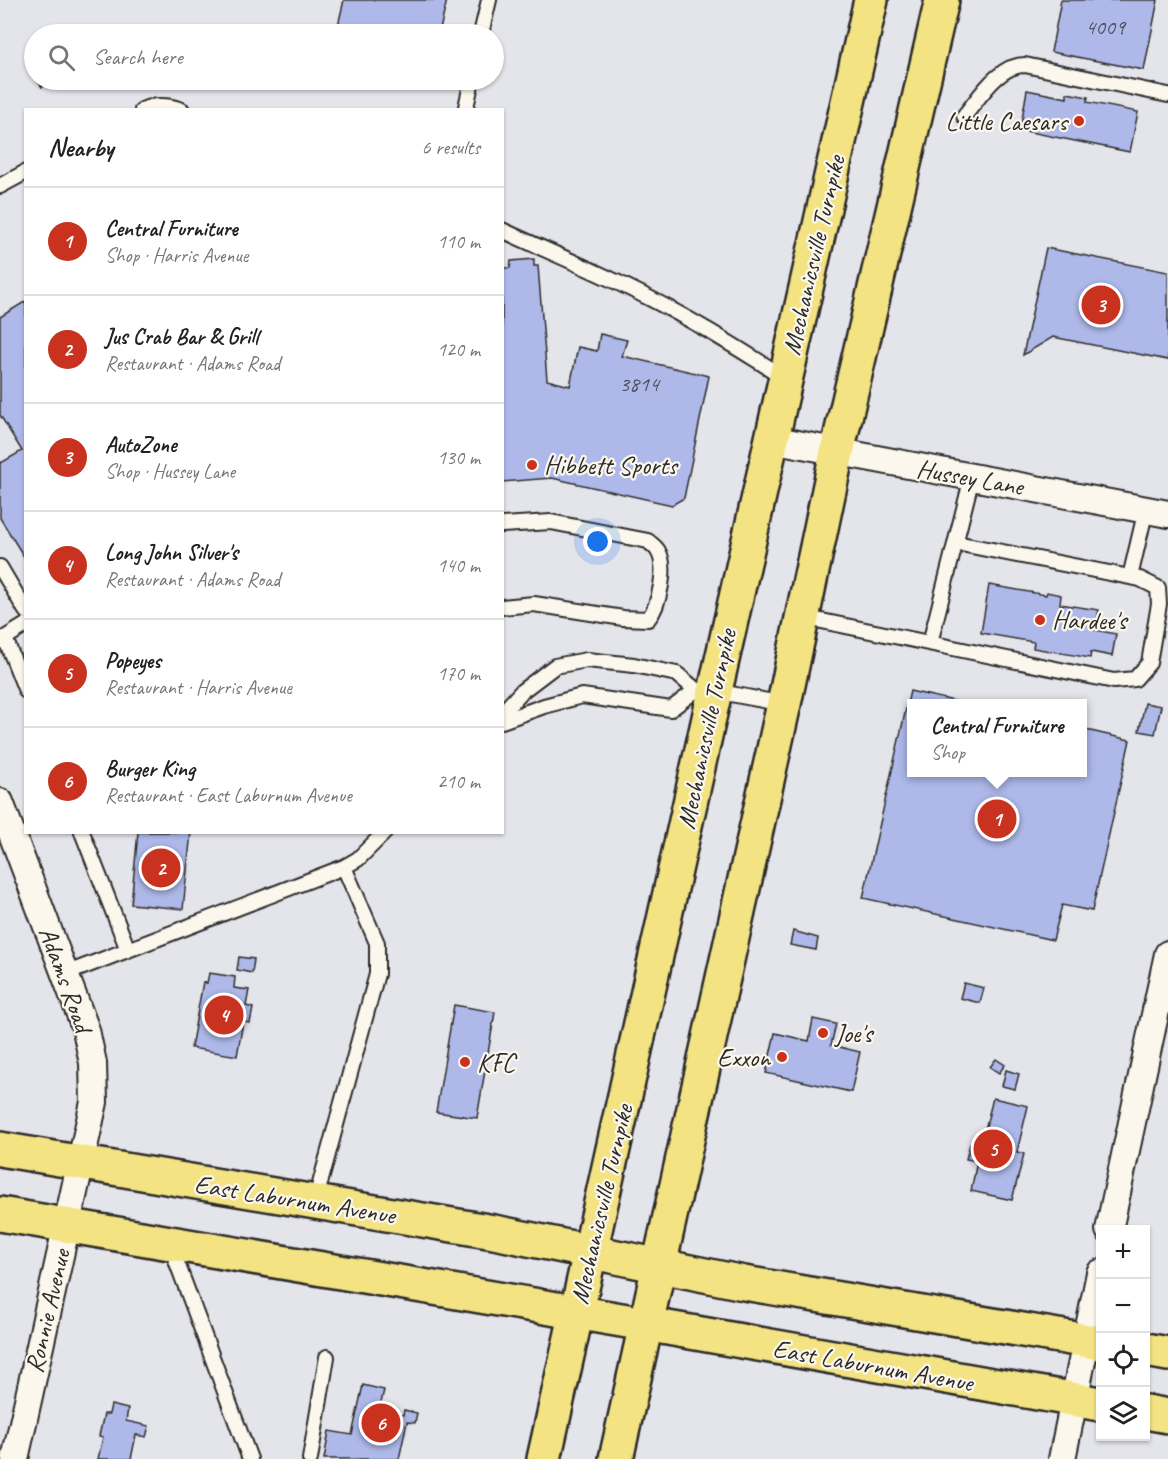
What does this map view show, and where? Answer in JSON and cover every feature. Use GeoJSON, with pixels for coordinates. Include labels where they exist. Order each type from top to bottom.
{"type":"FeatureCollection","features":[{"type":"Feature","properties":{"kind":"main road","name":"Mechanicsville Turnpike"},"geometry":{"type":"LineString","coordinates":[[544,1459],[591,1251],[705,691],[771,439],[871,0]]}},
{"type":"Feature","properties":{"kind":"main road"},"geometry":{"type":"LineString","coordinates":[[616,1459],[784,704],[837,452],[942,0]]}},
{"type":"Feature","properties":{"kind":"main road","name":"East Laburnum Avenue"},"geometry":{"type":"LineString","coordinates":[[0,1149],[494,1232],[658,1265]]}},
{"type":"Feature","properties":{"kind":"main road"},"geometry":{"type":"LineString","coordinates":[[0,1214],[576,1313]]}},
{"type":"Feature","properties":{"kind":"main road"},"geometry":{"type":"LineString","coordinates":[[658,1265],[832,1298],[1094,1342]]}},
{"type":"Feature","properties":{"kind":"main road","name":"East Laburnum Avenue"},"geometry":{"type":"LineString","coordinates":[[576,1313],[1088,1402]]}},
{"type":"Feature","properties":{"kind":"main road"},"geometry":{"type":"LineString","coordinates":[[1150,1351],[1168,1354]]}},
{"type":"Feature","properties":{"kind":"main road"},"geometry":{"type":"LineString","coordinates":[[1150,1413],[1168,1416]]}},
{"type":"Feature","properties":{"kind":"street","name":"Hussey Lane"},"geometry":{"type":"LineString","coordinates":[[771,439],[1157,512]]}},
{"type":"Feature","properties":{"kind":"street","name":"Adams Road"},"geometry":{"type":"LineString","coordinates":[[0,802],[86,1030],[93,1063],[94,1102],[81,1163]]}},
{"type":"Feature","properties":{"kind":"street"},"geometry":{"type":"LineString","coordinates":[[1110,1225],[1168,954]]}},
{"type":"Feature","properties":{"kind":"street","name":"Ronnie Avenue"},"geometry":{"type":"LineString","coordinates":[[15,1459],[81,1163]]}},
{"type":"Feature","properties":{"kind":"street"},"geometry":{"type":"LineString","coordinates":[[1062,1459],[1088,1402],[1100,1279]]}},
{"type":"Feature","properties":{"kind":"lane"},"geometry":{"type":"LineString","coordinates":[[484,24],[489,0]]}},
{"type":"Feature","properties":{"kind":"lane"},"geometry":{"type":"LineString","coordinates":[[964,116],[1004,70],[1017,65],[1168,95]]}},
{"type":"Feature","properties":{"kind":"lane"},"geometry":{"type":"LineString","coordinates":[[466,107],[470,90]]}},
{"type":"Feature","properties":{"kind":"lane"},"geometry":{"type":"LineString","coordinates":[[146,108],[170,105],[177,108]]}},
{"type":"Feature","properties":{"kind":"lane"},"geometry":{"type":"LineString","coordinates":[[0,186],[24,173]]}},
{"type":"Feature","properties":{"kind":"lane"},"geometry":{"type":"LineString","coordinates":[[504,232],[632,289],[728,341],[785,378]]}},
{"type":"Feature","properties":{"kind":"lane"},"geometry":{"type":"LineString","coordinates":[[930,643],[972,477]]}},
{"type":"Feature","properties":{"kind":"lane"},"geometry":{"type":"LineString","coordinates":[[1130,577],[1157,512]]}},
{"type":"Feature","properties":{"kind":"lane"},"geometry":{"type":"LineString","coordinates":[[504,525],[551,522],[648,541],[659,552],[663,571],[656,610],[648,619],[623,618],[534,604],[504,607]]}},
{"type":"Feature","properties":{"kind":"lane"},"geometry":{"type":"LineString","coordinates":[[802,617],[1114,681],[1136,679],[1149,663],[1159,604],[1158,588],[1140,579],[956,543]]}},
{"type":"Feature","properties":{"kind":"lane"},"geometry":{"type":"LineString","coordinates":[[0,567],[24,608]]}},
{"type":"Feature","properties":{"kind":"lane"},"geometry":{"type":"LineString","coordinates":[[24,626],[2,639],[24,687]]}},
{"type":"Feature","properties":{"kind":"lane"},"geometry":{"type":"LineString","coordinates":[[504,711],[522,691],[555,666],[587,660],[634,665],[677,674],[705,691],[784,704]]}},
{"type":"Feature","properties":{"kind":"lane"},"geometry":{"type":"LineString","coordinates":[[504,720],[582,696],[671,709],[705,691]]}},
{"type":"Feature","properties":{"kind":"lane"},"geometry":{"type":"LineString","coordinates":[[83,834],[128,950]]}},
{"type":"Feature","properties":{"kind":"lane"},"geometry":{"type":"LineString","coordinates":[[65,974],[344,867],[358,859],[383,834]]}},
{"type":"Feature","properties":{"kind":"lane"},"geometry":{"type":"LineString","coordinates":[[315,1202],[377,974],[377,943],[344,867]]}},
{"type":"Feature","properties":{"kind":"lane"},"geometry":{"type":"LineString","coordinates":[[170,1244],[250,1459]]}},
{"type":"Feature","properties":{"kind":"lane"},"geometry":{"type":"LineString","coordinates":[[310,1459],[327,1357]]}},
{"type":"Feature","properties":{"kind":"building"},"geometry":{"type":"Polygon","coordinates":[[[344,0],[447,0],[441,24],[338,24],[344,0]]]}},
{"type":"Feature","properties":{"kind":"building"},"geometry":{"type":"Polygon","coordinates":[[[1061,0],[1158,0],[1144,70],[1051,52],[1061,0]]]}},
{"type":"Feature","properties":{"kind":"building","name":"Little Caesars"},"geometry":{"type":"Polygon","coordinates":[[[1027,90],[1067,98],[1067,93],[1088,97],[1087,102],[1138,112],[1130,152],[1020,130],[1027,90]]]}},
{"type":"Feature","properties":{"kind":"building"},"geometry":{"type":"Polygon","coordinates":[[[1046,248],[1168,272],[1168,360],[1053,337],[1023,355],[1046,248]]]}},
{"type":"Feature","properties":{"kind":"building"},"geometry":{"type":"Polygon","coordinates":[[[534,259],[534,266],[538,266],[547,380],[570,386],[578,347],[597,351],[600,334],[627,340],[622,356],[709,376],[684,498],[672,505],[552,478],[504,482],[504,268],[510,268],[511,261],[534,259]]]}},
{"type":"Feature","properties":{"kind":"building"},"geometry":{"type":"Polygon","coordinates":[[[24,302],[24,557],[0,518],[0,461],[1,463],[22,451],[0,415],[0,317],[24,302]]]}},
{"type":"Feature","properties":{"kind":"building","name":"Hardee's"},"geometry":{"type":"Polygon","coordinates":[[[989,585],[1046,595],[1047,592],[1061,595],[1060,604],[1099,610],[1095,630],[1116,634],[1112,656],[1091,652],[1090,658],[1033,648],[1034,642],[981,633],[989,585]]]}},
{"type":"Feature","properties":{"kind":"building"},"geometry":{"type":"Polygon","coordinates":[[[910,691],[945,699],[908,699],[910,691]]]}},
{"type":"Feature","properties":{"kind":"building"},"geometry":{"type":"Polygon","coordinates":[[[1145,703],[1161,706],[1155,734],[1139,731],[1145,703]]]}},
{"type":"Feature","properties":{"kind":"building"},"geometry":{"type":"Polygon","coordinates":[[[907,704],[907,777],[1087,777],[1087,730],[1130,740],[1092,911],[1062,905],[1053,940],[863,898],[907,704]]]}},
{"type":"Feature","properties":{"kind":"building"},"geometry":{"type":"Polygon","coordinates":[[[138,834],[191,834],[183,909],[131,904],[138,834]]]}},
{"type":"Feature","properties":{"kind":"building"},"geometry":{"type":"Polygon","coordinates":[[[793,931],[818,938],[816,950],[790,945],[793,931]]]}},
{"type":"Feature","properties":{"kind":"building"},"geometry":{"type":"Polygon","coordinates":[[[239,957],[254,959],[252,973],[237,970],[239,957]]]}},
{"type":"Feature","properties":{"kind":"building"},"geometry":{"type":"Polygon","coordinates":[[[209,973],[235,977],[234,988],[249,990],[246,1006],[253,1008],[250,1023],[243,1022],[237,1056],[191,1048],[203,982],[207,983],[209,973]]]}},
{"type":"Feature","properties":{"kind":"building"},"geometry":{"type":"Polygon","coordinates":[[[964,983],[984,988],[980,1003],[960,998],[964,983]]]}},
{"type":"Feature","properties":{"kind":"building","name":"KFC"},"geometry":{"type":"Polygon","coordinates":[[[454,1005],[495,1012],[477,1118],[436,1112],[454,1005]]]}},
{"type":"Feature","properties":{"kind":"building"},"geometry":{"type":"Polygon","coordinates":[[[813,1019],[836,1024],[831,1045],[860,1052],[851,1092],[766,1073],[775,1033],[809,1041],[813,1019]]]}},
{"type":"Feature","properties":{"kind":"building"},"geometry":{"type":"Polygon","coordinates":[[[996,1059],[1005,1065],[999,1073],[990,1067],[996,1059]]]}},
{"type":"Feature","properties":{"kind":"building"},"geometry":{"type":"Polygon","coordinates":[[[1006,1070],[1019,1074],[1015,1089],[1002,1086],[1006,1070]]]}},
{"type":"Feature","properties":{"kind":"building"},"geometry":{"type":"Polygon","coordinates":[[[993,1098],[1028,1106],[1017,1152],[1024,1154],[1012,1200],[971,1191],[977,1161],[966,1159],[970,1144],[981,1146],[993,1098]]]}},
{"type":"Feature","properties":{"kind":"building"},"geometry":{"type":"Polygon","coordinates":[[[363,1385],[384,1390],[379,1411],[403,1415],[404,1410],[417,1413],[415,1423],[407,1422],[399,1459],[324,1459],[329,1431],[352,1435],[363,1385]]]}},
{"type":"Feature","properties":{"kind":"building"},"geometry":{"type":"Polygon","coordinates":[[[111,1405],[128,1409],[126,1421],[149,1426],[146,1437],[136,1435],[131,1459],[98,1459],[103,1437],[99,1436],[104,1414],[109,1414],[111,1405]]]}},
{"type":"Feature","properties":{"kind":"place","name":"Little Caesars"},"geometry":{"type":"Point","coordinates":[1079,121]}},
{"type":"Feature","properties":{"kind":"place","name":"AutoZone"},"geometry":{"type":"Point","coordinates":[1101,305]}},
{"type":"Feature","properties":{"kind":"place","name":"Hibbett Sports"},"geometry":{"type":"Point","coordinates":[532,465]}},
{"type":"Feature","properties":{"kind":"place","name":"Hardee's"},"geometry":{"type":"Point","coordinates":[1040,620]}},
{"type":"Feature","properties":{"kind":"place","name":"Central Furniture"},"geometry":{"type":"Point","coordinates":[997,819]}},
{"type":"Feature","properties":{"kind":"place","name":"Jus Crab Bar & Grill"},"geometry":{"type":"Point","coordinates":[161,868]}},
{"type":"Feature","properties":{"kind":"place","name":"Long John Silver's"},"geometry":{"type":"Point","coordinates":[224,1015]}},
{"type":"Feature","properties":{"kind":"place","name":"Joe's"},"geometry":{"type":"Point","coordinates":[823,1033]}},
{"type":"Feature","properties":{"kind":"place","name":"Exxon"},"geometry":{"type":"Point","coordinates":[782,1057]}},
{"type":"Feature","properties":{"kind":"place","name":"KFC"},"geometry":{"type":"Point","coordinates":[465,1062]}},
{"type":"Feature","properties":{"kind":"place","name":"Popeyes"},"geometry":{"type":"Point","coordinates":[993,1149]}},
{"type":"Feature","properties":{"kind":"place","name":"Burger King"},"geometry":{"type":"Point","coordinates":[381,1423]}}]}
